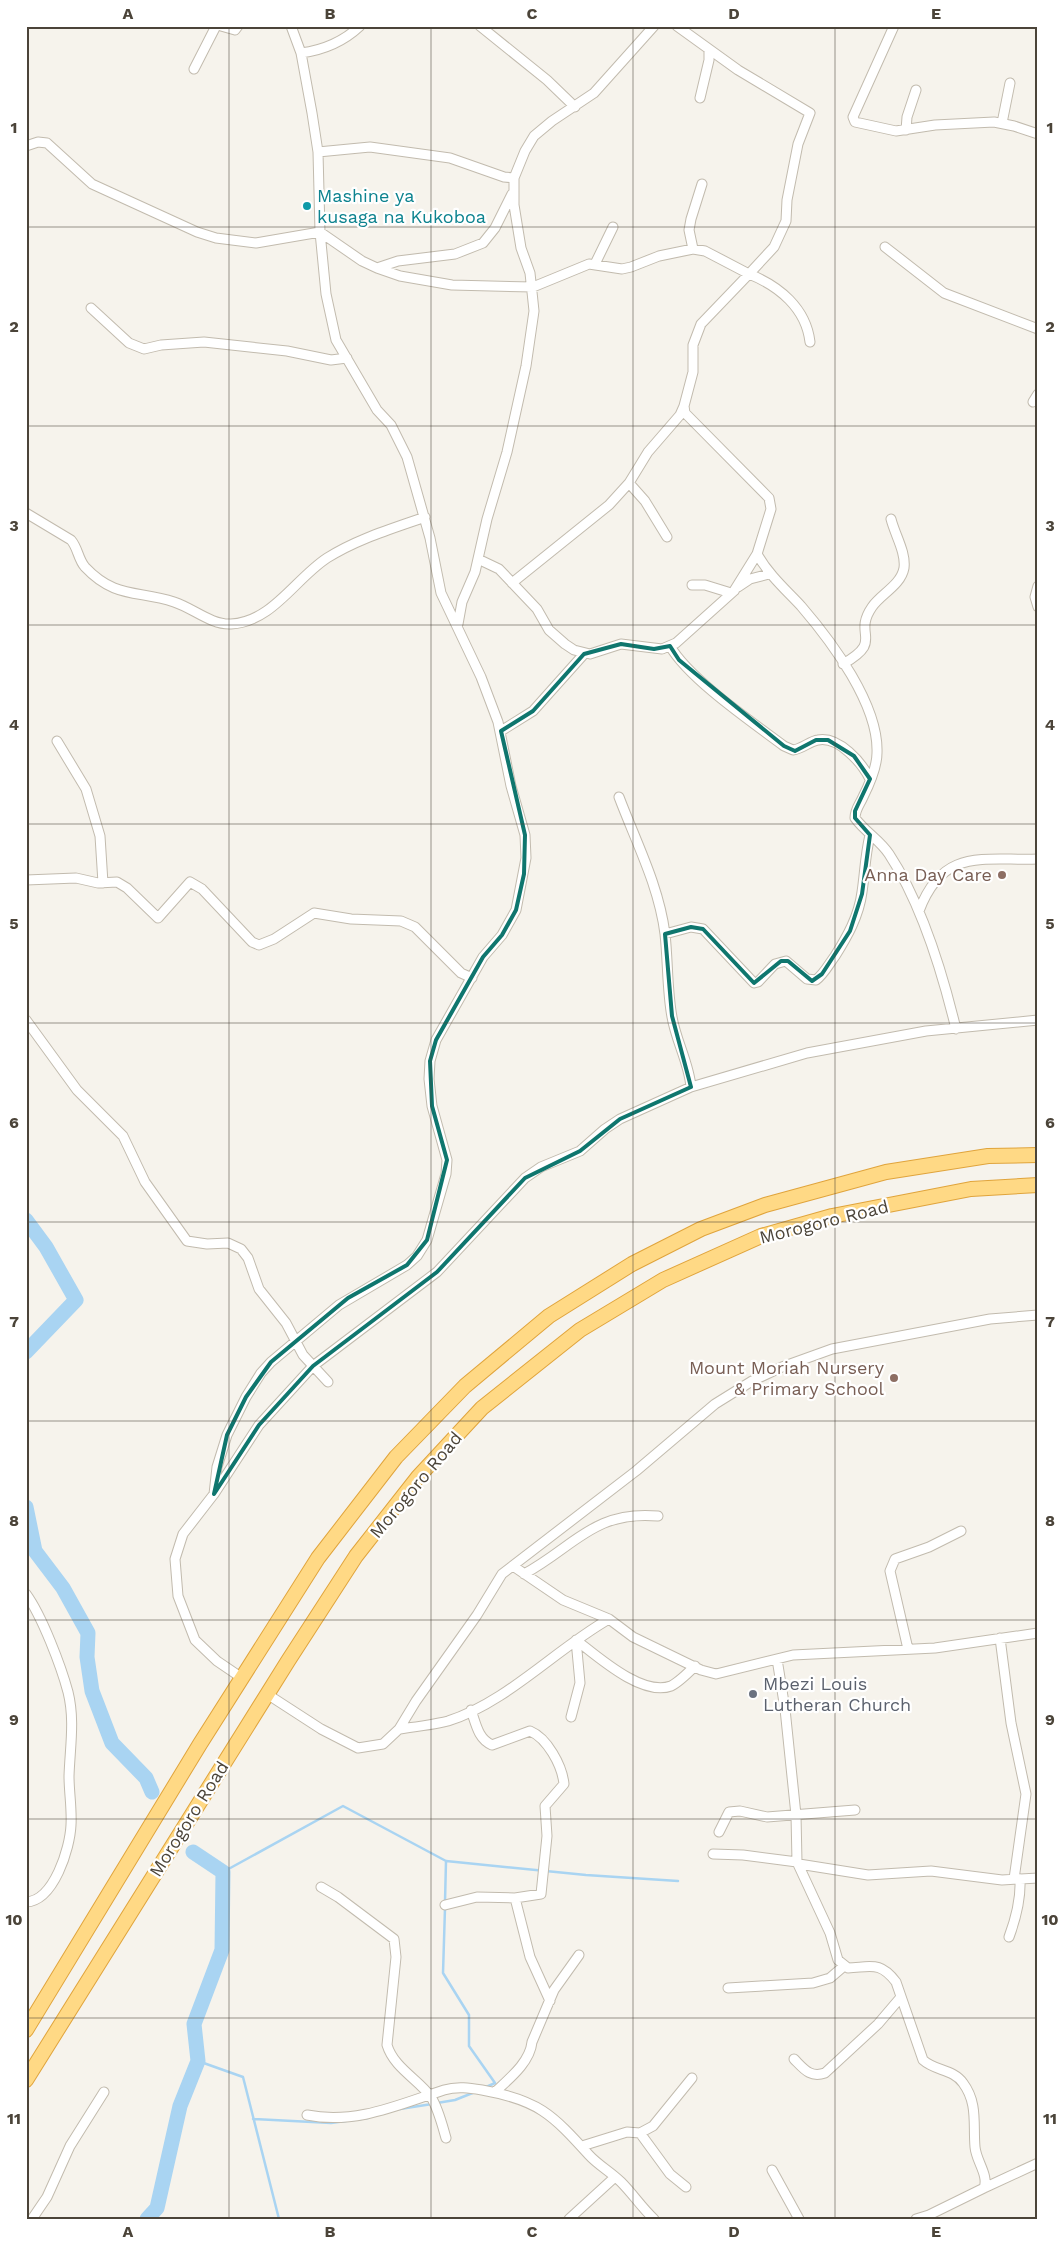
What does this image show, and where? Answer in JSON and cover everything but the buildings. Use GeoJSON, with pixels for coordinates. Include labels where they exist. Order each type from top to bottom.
{"type":"FeatureCollection","features":[{"type":"Feature","properties":{"kind":"highway","name":"Morogoro Road"},"geometry":{"type":"LineString","coordinates":[[26,2030],[318,1558],[396,1456],[465,1386],[549,1316],[632,1264],[701,1230],[765,1205],[886,1172],[988,1156],[1038,1155]]}},
{"type":"Feature","properties":{"kind":"highway","name":"Morogoro Road"},"geometry":{"type":"LineString","coordinates":[[26,2080],[267,1694],[356,1556],[418,1477],[482,1408],[580,1330],[663,1280],[761,1236],[832,1216],[971,1189],[1038,1185]]}},
{"type":"Feature","properties":{"kind":"street"},"geometry":{"type":"LineString","coordinates":[[194,69],[216,26]]}},
{"type":"Feature","properties":{"kind":"street"},"geometry":{"type":"LineString","coordinates":[[221,26],[235,30],[238,26]]}},
{"type":"Feature","properties":{"kind":"street"},"geometry":{"type":"LineString","coordinates":[[214,1494],[223,1445],[242,1405],[271,1362],[348,1298],[407,1265],[417,1256],[427,1240],[446,1174],[447,1160],[432,1106],[429,1079],[430,1061],[436,1040],[483,957],[502,935],[516,910],[524,874],[525,835],[511,786],[501,731],[481,677],[458,624],[441,593],[425,517],[409,463],[390,424],[377,410],[336,340],[331,322],[320,232],[318,152],[301,53],[291,26]]}},
{"type":"Feature","properties":{"kind":"street"},"geometry":{"type":"LineString","coordinates":[[301,53],[322,50],[336,44],[360,26]]}},
{"type":"Feature","properties":{"kind":"street"},"geometry":{"type":"LineString","coordinates":[[480,26],[547,80],[574,107]]}},
{"type":"Feature","properties":{"kind":"street"},"geometry":{"type":"LineString","coordinates":[[458,624],[462,602],[478,559],[487,519],[507,452],[526,366],[534,311],[533,287],[530,272],[521,248],[512,194],[514,178],[524,151],[534,136],[552,121],[594,93],[654,26]]}},
{"type":"Feature","properties":{"kind":"street"},"geometry":{"type":"LineString","coordinates":[[512,583],[609,505],[629,483],[648,452],[680,415],[691,385],[693,345],[701,324],[774,247],[786,221],[798,144],[810,114],[738,70],[677,26]]}},
{"type":"Feature","properties":{"kind":"street"},"geometry":{"type":"LineString","coordinates":[[894,26],[852,120],[882,129],[906,130],[962,123],[1002,123],[1038,134]]}},
{"type":"Feature","properties":{"kind":"street"},"geometry":{"type":"LineString","coordinates":[[700,98],[709,60],[709,49]]}},
{"type":"Feature","properties":{"kind":"street"},"geometry":{"type":"LineString","coordinates":[[1002,123],[1010,83]]}},
{"type":"Feature","properties":{"kind":"street"},"geometry":{"type":"LineString","coordinates":[[906,130],[907,117],[916,90]]}},
{"type":"Feature","properties":{"kind":"street"},"geometry":{"type":"LineString","coordinates":[[26,146],[38,142],[47,143],[92,184],[197,232],[216,238],[256,242],[320,232],[362,261],[377,268],[400,276],[452,285],[533,287],[595,264],[622,268],[631,267],[659,256],[693,249],[705,251],[767,282],[794,305],[806,326],[810,342]]}},
{"type":"Feature","properties":{"kind":"street"},"geometry":{"type":"LineString","coordinates":[[318,152],[370,147],[454,159],[514,178]]}},
{"type":"Feature","properties":{"kind":"street"},"geometry":{"type":"LineString","coordinates":[[693,249],[689,230],[690,219],[702,184]]}},
{"type":"Feature","properties":{"kind":"street"},"geometry":{"type":"LineString","coordinates":[[377,268],[398,261],[455,254],[483,243],[495,228],[512,194]]}},
{"type":"Feature","properties":{"kind":"street"},"geometry":{"type":"LineString","coordinates":[[595,264],[613,227]]}},
{"type":"Feature","properties":{"kind":"street"},"geometry":{"type":"LineString","coordinates":[[885,248],[944,293],[1038,329]]}},
{"type":"Feature","properties":{"kind":"street"},"geometry":{"type":"LineString","coordinates":[[91,308],[129,343],[144,348],[204,342],[279,350],[331,360],[346,358]]}},
{"type":"Feature","properties":{"kind":"street"},"geometry":{"type":"LineString","coordinates":[[1033,402],[1038,394]]}},
{"type":"Feature","properties":{"kind":"street"},"geometry":{"type":"LineString","coordinates":[[684,406],[685,413],[689,418],[769,498],[771,510],[757,554],[732,592]]}},
{"type":"Feature","properties":{"kind":"street"},"geometry":{"type":"LineString","coordinates":[[629,483],[645,501],[666,537]]}},
{"type":"Feature","properties":{"kind":"street"},"geometry":{"type":"LineString","coordinates":[[26,513],[71,540],[76,546],[84,566],[113,589],[175,602],[211,619],[231,624],[265,612],[313,568],[353,544],[425,517]]}},
{"type":"Feature","properties":{"kind":"street"},"geometry":{"type":"LineString","coordinates":[[843,664],[864,650],[867,644],[865,620],[872,607],[900,578],[904,568],[902,548],[891,519]]}},
{"type":"Feature","properties":{"kind":"street"},"geometry":{"type":"LineString","coordinates":[[757,554],[769,574],[821,629],[867,704],[875,727],[877,756],[863,798],[855,811],[855,818],[883,846],[890,856],[918,911],[948,998],[956,1029]]}},
{"type":"Feature","properties":{"kind":"street"},"geometry":{"type":"LineString","coordinates":[[478,559],[496,567],[537,609],[550,630],[574,650],[584,654]]}},
{"type":"Feature","properties":{"kind":"street"},"geometry":{"type":"LineString","coordinates":[[501,731],[533,711],[584,654],[621,644],[654,649],[670,646],[691,632],[732,592],[750,580],[769,574]]}},
{"type":"Feature","properties":{"kind":"street"},"geometry":{"type":"LineString","coordinates":[[692,585],[705,585],[732,592]]}},
{"type":"Feature","properties":{"kind":"street"},"geometry":{"type":"LineString","coordinates":[[1038,586],[1034,597],[1038,607]]}},
{"type":"Feature","properties":{"kind":"street"},"geometry":{"type":"LineString","coordinates":[[670,646],[684,665],[733,707],[784,746],[793,750],[816,740],[832,742],[854,756],[870,778]]}},
{"type":"Feature","properties":{"kind":"street"},"geometry":{"type":"LineString","coordinates":[[56,741],[86,789],[100,836],[103,883]]}},
{"type":"Feature","properties":{"kind":"street"},"geometry":{"type":"LineString","coordinates":[[618,797],[653,880],[665,934],[672,1016],[678,1044],[690,1074],[691,1087]]}},
{"type":"Feature","properties":{"kind":"street"},"geometry":{"type":"LineString","coordinates":[[665,934],[691,927],[703,929],[754,983],[758,982],[776,964],[786,961],[807,979],[816,980],[841,946],[855,918],[862,894],[863,868],[870,835]]}},
{"type":"Feature","properties":{"kind":"street"},"geometry":{"type":"LineString","coordinates":[[918,911],[924,897],[937,880],[953,866],[972,860],[1038,859]]}},
{"type":"Feature","properties":{"kind":"street"},"geometry":{"type":"LineString","coordinates":[[26,880],[76,878],[103,883],[120,883],[158,918],[190,882],[202,889],[252,942],[259,945],[274,939],[314,913],[351,919],[401,920],[414,927],[461,973],[472,978]]}},
{"type":"Feature","properties":{"kind":"street"},"geometry":{"type":"LineString","coordinates":[[26,1020],[76,1090],[123,1136],[145,1182],[180,1233],[189,1242],[228,1243],[241,1248],[248,1258],[260,1289],[297,1342],[303,1355],[328,1382]]}},
{"type":"Feature","properties":{"kind":"street"},"geometry":{"type":"LineString","coordinates":[[242,1678],[217,1660],[195,1640],[178,1596],[175,1559],[183,1534],[214,1494],[259,1425],[313,1366],[437,1272],[525,1178],[541,1167],[580,1151],[605,1129],[620,1119],[691,1087],[807,1053],[926,1031],[1038,1020]]}},
{"type":"Feature","properties":{"kind":"street"},"geometry":{"type":"LineString","coordinates":[[267,1694],[321,1729],[358,1748],[383,1744],[399,1729],[416,1701],[477,1615],[496,1582],[513,1566],[636,1470],[715,1404],[752,1381],[782,1367],[832,1349],[990,1319],[1038,1315]]}},
{"type":"Feature","properties":{"kind":"street"},"geometry":{"type":"LineString","coordinates":[[524,1574],[543,1564],[582,1534],[603,1522],[623,1516],[658,1516]]}},
{"type":"Feature","properties":{"kind":"street"},"geometry":{"type":"LineString","coordinates":[[908,1649],[891,1579],[892,1563],[895,1559],[929,1547],[961,1531]]}},
{"type":"Feature","properties":{"kind":"street"},"geometry":{"type":"LineString","coordinates":[[513,1566],[563,1600],[609,1619],[632,1637],[708,1672],[728,1672],[777,1658],[830,1652],[908,1649],[1038,1633]]}},
{"type":"Feature","properties":{"kind":"street"},"geometry":{"type":"LineString","coordinates":[[26,1594],[46,1634],[68,1692],[72,1736],[69,1777],[71,1826],[68,1844],[52,1884],[43,1895],[26,1902]]}},
{"type":"Feature","properties":{"kind":"street"},"geometry":{"type":"LineString","coordinates":[[399,1729],[449,1720],[504,1693],[576,1640],[609,1619]]}},
{"type":"Feature","properties":{"kind":"street"},"geometry":{"type":"LineString","coordinates":[[1000,1638],[1011,1723],[1026,1794],[1017,1879],[1021,1892],[1009,1937]]}},
{"type":"Feature","properties":{"kind":"street"},"geometry":{"type":"LineString","coordinates":[[576,1640],[627,1677],[651,1687],[671,1686],[695,1666]]}},
{"type":"Feature","properties":{"kind":"street"},"geometry":{"type":"LineString","coordinates":[[572,1717],[580,1683],[576,1640]]}},
{"type":"Feature","properties":{"kind":"street"},"geometry":{"type":"LineString","coordinates":[[777,1658],[785,1709],[796,1815],[798,1863],[830,1933],[838,1960],[844,1966]]}},
{"type":"Feature","properties":{"kind":"street"},"geometry":{"type":"LineString","coordinates":[[445,1905],[478,1897],[515,1898],[537,1896],[543,1890],[547,1830],[546,1806],[564,1784],[563,1774],[542,1738],[530,1731],[492,1745],[484,1742],[479,1734],[471,1710]]}},
{"type":"Feature","properties":{"kind":"street"},"geometry":{"type":"LineString","coordinates":[[719,1832],[729,1812],[740,1811],[767,1817],[854,1810]]}},
{"type":"Feature","properties":{"kind":"street"},"geometry":{"type":"LineString","coordinates":[[713,1854],[743,1855],[868,1875],[931,1871],[1002,1880],[1038,1878]]}},
{"type":"Feature","properties":{"kind":"street"},"geometry":{"type":"LineString","coordinates":[[321,1887],[338,1897],[394,1938],[396,1957],[387,2045],[390,2053],[412,2079],[430,2096],[446,2138]]}},
{"type":"Feature","properties":{"kind":"street"},"geometry":{"type":"LineString","coordinates":[[515,1898],[530,1957],[550,2001]]}},
{"type":"Feature","properties":{"kind":"street"},"geometry":{"type":"LineString","coordinates":[[495,2092],[521,2065],[531,2050],[532,2042],[554,1990],[579,1955]]}},
{"type":"Feature","properties":{"kind":"street"},"geometry":{"type":"LineString","coordinates":[[728,1988],[813,1983],[830,1978],[844,1966],[870,1965],[881,1967],[896,1982],[924,2060],[934,2067],[953,2073],[963,2082],[972,2100],[976,2120],[975,2148],[985,2178],[984,2188]]}},
{"type":"Feature","properties":{"kind":"street"},"geometry":{"type":"LineString","coordinates":[[794,2059],[810,2074],[817,2076],[825,2073],[878,2024],[901,1997]]}},
{"type":"Feature","properties":{"kind":"street"},"geometry":{"type":"LineString","coordinates":[[582,2146],[627,2132],[640,2133],[653,2126],[692,2078]]}},
{"type":"Feature","properties":{"kind":"street"},"geometry":{"type":"LineString","coordinates":[[308,2115],[337,2117],[370,2113],[402,2106],[457,2088],[473,2088],[495,2092],[526,2101],[545,2110],[594,2160],[615,2177],[654,2219]]}},
{"type":"Feature","properties":{"kind":"street"},"geometry":{"type":"LineString","coordinates":[[32,2219],[47,2197],[70,2146],[104,2092]]}},
{"type":"Feature","properties":{"kind":"street"},"geometry":{"type":"LineString","coordinates":[[640,2133],[670,2174],[686,2187]]}},
{"type":"Feature","properties":{"kind":"street"},"geometry":{"type":"LineString","coordinates":[[916,2219],[930,2217],[984,2188],[1038,2163]]}},
{"type":"Feature","properties":{"kind":"street"},"geometry":{"type":"LineString","coordinates":[[772,2170],[799,2219]]}},
{"type":"Feature","properties":{"kind":"street"},"geometry":{"type":"LineString","coordinates":[[569,2219],[615,2177]]}},
{"type":"Feature","properties":{"kind":"highlighted area"},"geometry":{"type":"Polygon","coordinates":[[[621,644],[654,649],[670,646],[679,660],[784,746],[795,751],[816,740],[828,740],[854,756],[870,779],[855,811],[855,818],[870,835],[862,894],[850,931],[822,974],[812,981],[788,961],[781,961],[754,983],[703,929],[691,927],[665,934],[672,1016],[691,1087],[620,1119],[580,1151],[525,1178],[437,1272],[313,1366],[259,1425],[214,1494],[227,1435],[246,1397],[271,1362],[348,1298],[407,1265],[427,1240],[447,1160],[432,1106],[430,1061],[436,1040],[483,957],[502,935],[516,910],[524,874],[525,835],[501,731],[533,711],[584,654],[621,644]]]}},
{"type":"Feature","properties":{"kind":"waterway"},"geometry":{"type":"LineString","coordinates":[[26,1220],[46,1247],[76,1300],[26,1352]]}},
{"type":"Feature","properties":{"kind":"waterway"},"geometry":{"type":"LineString","coordinates":[[26,1507],[35,1551],[63,1588],[88,1633],[87,1657],[92,1691],[112,1743],[146,1778],[152,1792]]}},
{"type":"Feature","properties":{"kind":"waterway"},"geometry":{"type":"LineString","coordinates":[[223,1872],[343,1806],[446,1861],[586,1875],[678,1881]]}},
{"type":"Feature","properties":{"kind":"waterway"},"geometry":{"type":"LineString","coordinates":[[147,2219],[157,2208],[180,2106],[198,2061],[194,2024],[222,1950],[223,1872],[193,1852]]}},
{"type":"Feature","properties":{"kind":"waterway"},"geometry":{"type":"LineString","coordinates":[[445,1902],[446,1861]]}},
{"type":"Feature","properties":{"kind":"waterway"},"geometry":{"type":"LineString","coordinates":[[445,1908],[443,1973],[469,2015],[469,2046],[495,2083],[484,2088]]}},
{"type":"Feature","properties":{"kind":"waterway"},"geometry":{"type":"LineString","coordinates":[[198,2061],[243,2077],[279,2219]]}},
{"type":"Feature","properties":{"kind":"waterway"},"geometry":{"type":"LineString","coordinates":[[437,2103],[455,2100],[475,2092]]}},
{"type":"Feature","properties":{"kind":"waterway"},"geometry":{"type":"LineString","coordinates":[[400,2109],[432,2104]]}},
{"type":"Feature","properties":{"kind":"waterway"},"geometry":{"type":"LineString","coordinates":[[253,2119],[331,2123],[368,2118]]}},
{"type":"Feature","properties":{"kind":"place","name":"Mashine ya kusaga na Kukoboa"},"geometry":{"type":"Point","coordinates":[307,206]}},
{"type":"Feature","properties":{"kind":"place","name":"Anna Day Care"},"geometry":{"type":"Point","coordinates":[1002,875]}},
{"type":"Feature","properties":{"kind":"place","name":"Mount Moriah Nursery & Primary School"},"geometry":{"type":"Point","coordinates":[894,1378]}},
{"type":"Feature","properties":{"kind":"place","name":"Mbezi Louis Lutheran Church"},"geometry":{"type":"Point","coordinates":[753,1694]}}]}
